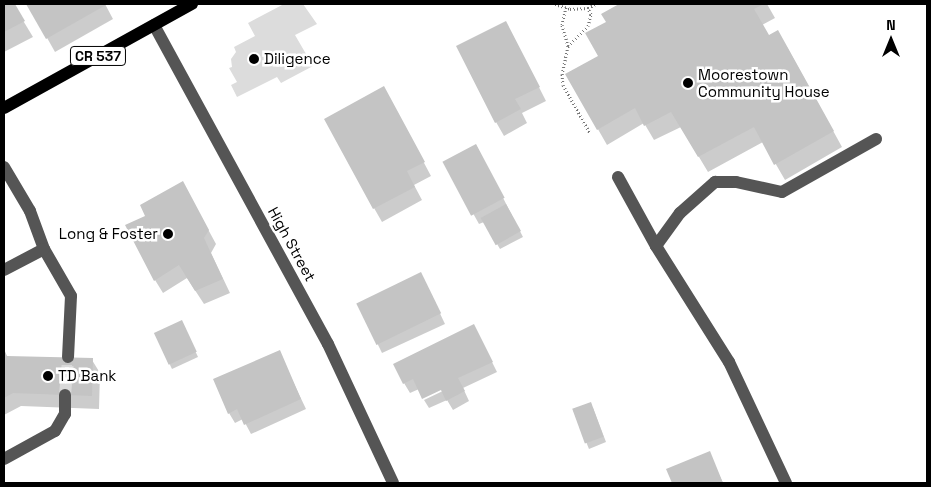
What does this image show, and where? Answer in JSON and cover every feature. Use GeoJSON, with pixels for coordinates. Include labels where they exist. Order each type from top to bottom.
{"type":"FeatureCollection","features":[{"type":"Feature","properties":{"kind":"main road","name":"CR 537"},"geometry":{"type":"LineString","coordinates":[[4,108],[192,4]]}},
{"type":"Feature","properties":{"kind":"street","name":"High Street"},"geometry":{"type":"LineString","coordinates":[[154,25],[328,344],[393,483]]}},
{"type":"Feature","properties":{"kind":"street"},"geometry":{"type":"LineString","coordinates":[[656,246],[680,213],[715,182],[736,182],[782,192],[876,139]]}},
{"type":"Feature","properties":{"kind":"street"},"geometry":{"type":"LineString","coordinates":[[4,167],[30,211],[44,249],[71,296],[68,357]]}},
{"type":"Feature","properties":{"kind":"street"},"geometry":{"type":"LineString","coordinates":[[618,177],[656,246],[729,362],[786,483]]}},
{"type":"Feature","properties":{"kind":"street"},"geometry":{"type":"LineString","coordinates":[[4,270],[44,249]]}},
{"type":"Feature","properties":{"kind":"street"},"geometry":{"type":"LineString","coordinates":[[4,459],[55,431],[65,414],[65,395]]}},
{"type":"Feature","properties":{"kind":"path"},"geometry":{"type":"LineString","coordinates":[[556,4],[566,7],[588,8],[596,4]]}},
{"type":"Feature","properties":{"kind":"path"},"geometry":{"type":"LineString","coordinates":[[566,7],[562,25],[568,46],[562,74],[563,85],[590,133]]}},
{"type":"Feature","properties":{"kind":"path"},"geometry":{"type":"LineString","coordinates":[[568,46],[588,26],[591,14],[588,8]]}},
{"type":"Feature","properties":{"kind":"shaded area"},"geometry":{"type":"Polygon","coordinates":[[[284,4],[303,4],[317,24],[295,35],[313,66],[281,83],[277,77],[237,97],[231,85],[237,82],[229,68],[232,67],[231,59],[236,52],[234,47],[255,36],[248,23],[284,4]]]}},
{"type":"Feature","properties":{"kind":"building"},"geometry":{"type":"Polygon","coordinates":[[[4,4],[15,4],[25,21],[4,32],[4,4]]]}},
{"type":"Feature","properties":{"kind":"building"},"geometry":{"type":"Polygon","coordinates":[[[26,4],[106,4],[106,5],[46,39],[26,4]]]}},
{"type":"Feature","properties":{"kind":"building","name":"Moorestown Community House"},"geometry":{"type":"Polygon","coordinates":[[[619,4],[764,4],[754,9],[769,35],[778,30],[834,131],[774,165],[754,127],[698,157],[671,112],[644,126],[635,108],[597,130],[565,74],[598,56],[585,33],[606,22],[601,14],[619,4]]]}},
{"type":"Feature","properties":{"kind":"building"},"geometry":{"type":"Polygon","coordinates":[[[506,21],[540,87],[515,99],[521,109],[495,123],[456,46],[506,21]]]}},
{"type":"Feature","properties":{"kind":"building"},"geometry":{"type":"Polygon","coordinates":[[[384,86],[425,162],[407,171],[415,187],[373,209],[324,119],[384,86]]]}},
{"type":"Feature","properties":{"kind":"building"},"geometry":{"type":"Polygon","coordinates":[[[476,144],[505,198],[471,216],[442,162],[476,144]]]}},
{"type":"Feature","properties":{"kind":"building","name":"Long & Foster"},"geometry":{"type":"Polygon","coordinates":[[[183,181],[209,230],[204,238],[223,279],[195,291],[179,265],[154,281],[125,225],[145,216],[140,205],[183,181]]]}},
{"type":"Feature","properties":{"kind":"building"},"geometry":{"type":"Polygon","coordinates":[[[506,204],[521,231],[496,245],[481,218],[506,204]]]}},
{"type":"Feature","properties":{"kind":"building"},"geometry":{"type":"Polygon","coordinates":[[[421,272],[441,313],[376,345],[356,304],[421,272]]]}},
{"type":"Feature","properties":{"kind":"building"},"geometry":{"type":"Polygon","coordinates":[[[182,320],[197,352],[169,365],[154,333],[182,320]]]}},
{"type":"Feature","properties":{"kind":"building"},"geometry":{"type":"Polygon","coordinates":[[[474,324],[493,362],[458,378],[465,391],[446,401],[441,390],[422,399],[413,379],[403,384],[393,364],[474,324]]]}},
{"type":"Feature","properties":{"kind":"building","name":"TD Bank"},"geometry":{"type":"Polygon","coordinates":[[[4,349],[7,356],[93,358],[92,396],[13,393],[4,398],[4,349]]]}},
{"type":"Feature","properties":{"kind":"building"},"geometry":{"type":"Polygon","coordinates":[[[280,350],[301,399],[244,425],[237,409],[228,414],[213,379],[280,350]]]}},
{"type":"Feature","properties":{"kind":"building"},"geometry":{"type":"Polygon","coordinates":[[[591,402],[604,437],[585,444],[572,409],[591,402]]]}},
{"type":"Feature","properties":{"kind":"building"},"geometry":{"type":"Polygon","coordinates":[[[710,451],[723,483],[672,483],[666,469],[710,451]]]}},
{"type":"Feature","properties":{"kind":"tunnel"},"geometry":{"type":"LineString","coordinates":[[65,395],[68,357]]}},
{"type":"Feature","properties":{"kind":"place","name":"Diligence"},"geometry":{"type":"Point","coordinates":[254,59]}},
{"type":"Feature","properties":{"kind":"place","name":"Moorestown Community House"},"geometry":{"type":"Point","coordinates":[688,83]}},
{"type":"Feature","properties":{"kind":"place","name":"Long & Foster"},"geometry":{"type":"Point","coordinates":[168,234]}},
{"type":"Feature","properties":{"kind":"place","name":"TD Bank"},"geometry":{"type":"Point","coordinates":[48,376]}}]}
